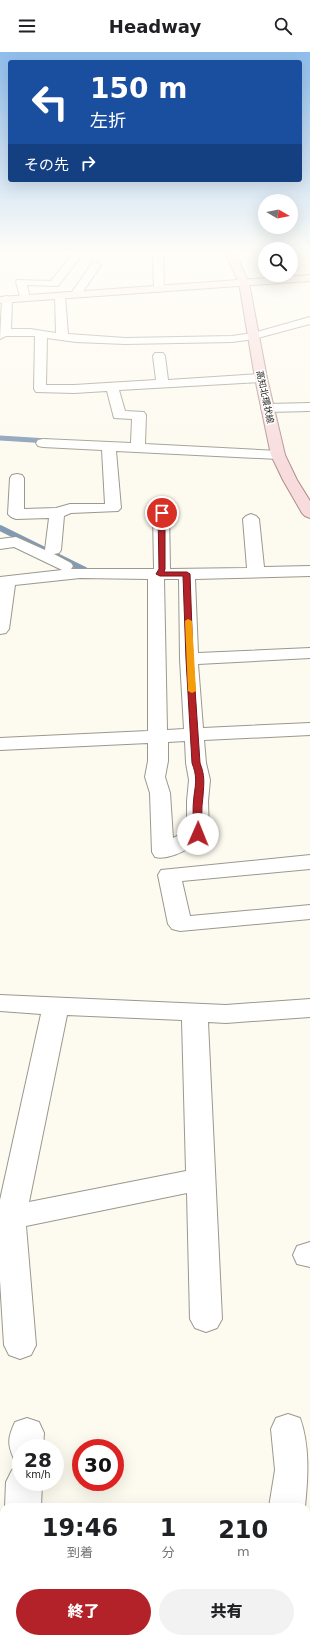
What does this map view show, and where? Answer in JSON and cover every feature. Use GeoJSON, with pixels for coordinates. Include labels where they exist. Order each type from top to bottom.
{"type":"FeatureCollection","features":[{"type":"Feature","properties":{"kind":"main road","name":"高知北環状線"},"geometry":{"type":"LineString","coordinates":[[252,326],[267,408],[278,455],[290,480],[308,507]]}},
{"type":"Feature","properties":{"kind":"street"},"geometry":{"type":"LineString","coordinates":[[61,326],[62,337]]}},
{"type":"Feature","properties":{"kind":"street"},"geometry":{"type":"LineString","coordinates":[[1,334],[30,332],[62,337],[125,341],[232,339],[254,336],[288,326]]}},
{"type":"Feature","properties":{"kind":"street"},"geometry":{"type":"LineString","coordinates":[[42,334],[40,389],[261,378]]}},
{"type":"Feature","properties":{"kind":"street"},"geometry":{"type":"LineString","coordinates":[[159,356],[162,383]]}},
{"type":"Feature","properties":{"kind":"street"},"geometry":{"type":"LineString","coordinates":[[112,386],[119,415],[139,415],[138,449]]}},
{"type":"Feature","properties":{"kind":"street"},"geometry":{"type":"LineString","coordinates":[[267,408],[310,407]]}},
{"type":"Feature","properties":{"kind":"street"},"geometry":{"type":"LineString","coordinates":[[52,455],[43,443],[278,455]]}},
{"type":"Feature","properties":{"kind":"street"},"geometry":{"type":"LineString","coordinates":[[17,478],[16,514],[57,513],[70,509],[112,508],[109,447]]}},
{"type":"Feature","properties":{"kind":"street"},"geometry":{"type":"LineString","coordinates":[[53,550],[57,513]]}},
{"type":"Feature","properties":{"kind":"street"},"geometry":{"type":"LineString","coordinates":[[162,513],[162,569],[156,579],[158,761],[154,772],[155,785],[160,793],[163,852],[198,834],[198,796],[200,774],[196,763],[189,659],[187,574]]}},
{"type":"Feature","properties":{"kind":"street"},"geometry":{"type":"LineString","coordinates":[[251,519],[256,572]]}},
{"type":"Feature","properties":{"kind":"street"},"geometry":{"type":"LineString","coordinates":[[0,544],[16,542],[80,573]]}},
{"type":"Feature","properties":{"kind":"street"},"geometry":{"type":"LineString","coordinates":[[0,629],[4,581],[80,573],[187,574],[310,570]]}},
{"type":"Feature","properties":{"kind":"street"},"geometry":{"type":"LineString","coordinates":[[189,659],[310,653]]}},
{"type":"Feature","properties":{"kind":"street"},"geometry":{"type":"LineString","coordinates":[[0,744],[157,736],[308,733]]}},
{"type":"Feature","properties":{"kind":"street"},"geometry":{"type":"LineString","coordinates":[[310,862],[170,875],[180,924],[310,912]]}},
{"type":"Feature","properties":{"kind":"street"},"geometry":{"type":"LineString","coordinates":[[0,1003],[226,1014],[310,1008]]}},
{"type":"Feature","properties":{"kind":"street"},"geometry":{"type":"LineString","coordinates":[[20,1345],[6,1218],[56,1005]]}},
{"type":"Feature","properties":{"kind":"street"},"geometry":{"type":"LineString","coordinates":[[195,1013],[206,1319]]}},
{"type":"Feature","properties":{"kind":"street"},"geometry":{"type":"LineString","coordinates":[[6,1218],[200,1179]]}},
{"type":"Feature","properties":{"kind":"street"},"geometry":{"type":"LineString","coordinates":[[288,1429],[292,1470],[288,1503]]}},
{"type":"Feature","properties":{"kind":"street"},"geometry":{"type":"LineString","coordinates":[[23,1503],[24,1491]]}},
{"type":"Feature","properties":{"kind":"waterway"},"geometry":{"type":"LineString","coordinates":[[0,438],[48,441]]}},
{"type":"Feature","properties":{"kind":"waterway"},"geometry":{"type":"LineString","coordinates":[[0,528],[85,570]]}},
{"type":"Feature","properties":{"kind":"slow traffic"},"geometry":{"type":"LineString","coordinates":[[188,621],[192,691]]}},
{"type":"Feature","properties":{"kind":"route"},"geometry":{"type":"LineString","coordinates":[[162,513],[162,569],[160,574],[187,574],[189,659],[196,763],[200,774],[198,796],[198,834]]}}]}
